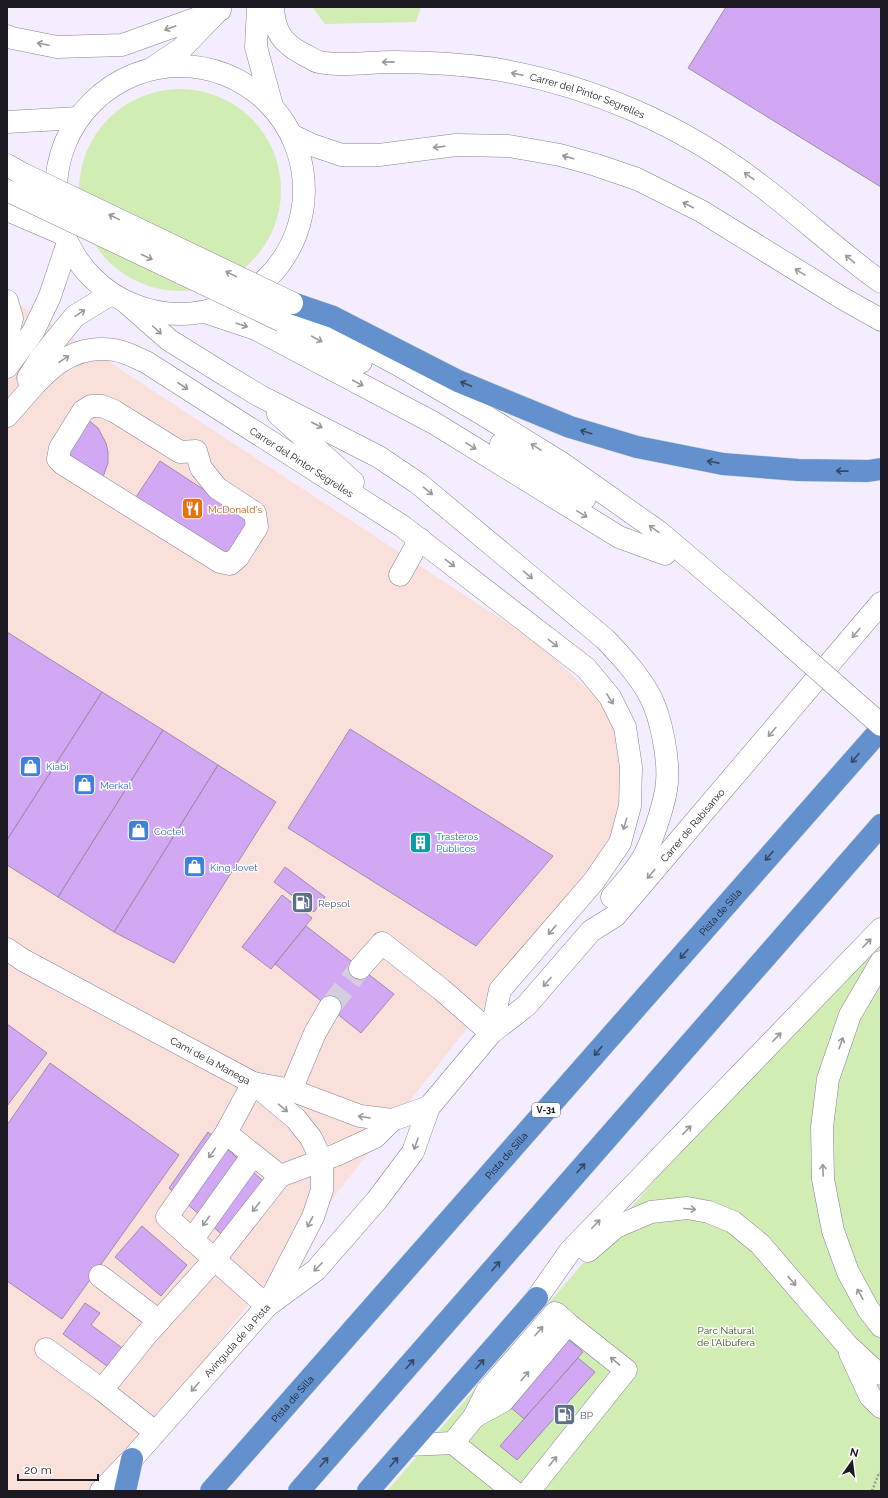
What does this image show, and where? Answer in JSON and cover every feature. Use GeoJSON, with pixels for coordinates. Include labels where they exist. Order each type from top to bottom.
{"type":"FeatureCollection","features":[{"type":"Feature","properties":{"kind":"highway"},"geometry":{"type":"LineString","coordinates":[[287,312],[333,317],[472,386],[570,427],[637,447],[723,464],[798,470],[868,471],[881,469]]}},
{"type":"Feature","properties":{"kind":"highway","name":"Pista de Silla"},"geometry":{"type":"LineString","coordinates":[[211,1491],[881,729]]}},
{"type":"Feature","properties":{"kind":"highway"},"geometry":{"type":"LineString","coordinates":[[299,1491],[881,825]]}},
{"type":"Feature","properties":{"kind":"highway"},"geometry":{"type":"LineString","coordinates":[[368,1491],[537,1298]]}},
{"type":"Feature","properties":{"kind":"highway"},"geometry":{"type":"LineString","coordinates":[[125,1491],[132,1458]]}},
{"type":"Feature","properties":{"kind":"street"},"geometry":{"type":"LineString","coordinates":[[258,7],[256,47],[272,106]]}},
{"type":"Feature","properties":{"kind":"street","name":"Carrer del Pintor Segrelles"},"geometry":{"type":"LineString","coordinates":[[273,7],[273,20],[279,34],[288,45],[318,62],[346,64],[391,62],[494,69],[535,78],[581,91],[626,107],[661,123],[730,163],[790,208],[856,264],[881,282]]}},
{"type":"Feature","properties":{"kind":"street"},"geometry":{"type":"LineString","coordinates":[[154,68],[181,49],[220,8]]}},
{"type":"Feature","properties":{"kind":"street"},"geometry":{"type":"LineString","coordinates":[[7,36],[57,47],[122,45],[220,8]]}},
{"type":"Feature","properties":{"kind":"street"},"geometry":{"type":"LineString","coordinates":[[7,367],[33,332],[50,296],[65,240],[55,194],[60,154],[78,118],[99,95],[125,78],[154,68],[187,65],[218,71],[248,85],[272,106],[293,136],[304,172],[304,210],[292,246],[270,277],[240,299],[205,312],[166,314],[120,299],[75,316],[40,360],[7,411]]}},
{"type":"Feature","properties":{"kind":"street"},"geometry":{"type":"LineString","coordinates":[[7,122],[78,118]]}},
{"type":"Feature","properties":{"kind":"street"},"geometry":{"type":"LineString","coordinates":[[293,136],[312,145],[342,155],[379,154],[456,145],[509,146],[560,155],[596,165],[637,179],[701,212],[842,298],[881,320]]}},
{"type":"Feature","properties":{"kind":"street"},"geometry":{"type":"LineString","coordinates":[[14,169],[287,312],[492,437],[581,495],[665,554],[738,599]]}},
{"type":"Feature","properties":{"kind":"street"},"geometry":{"type":"LineString","coordinates":[[8,198],[65,240],[86,272],[169,340],[260,396],[379,457],[419,484],[605,639],[631,667],[650,697],[664,738],[667,782],[658,818],[645,854],[625,882],[602,909],[591,931]]}},
{"type":"Feature","properties":{"kind":"street"},"geometry":{"type":"LineString","coordinates":[[8,198],[287,312],[328,327],[397,364],[479,412],[560,462],[659,532],[738,599],[881,725]]}},
{"type":"Feature","properties":{"kind":"street"},"geometry":{"type":"LineString","coordinates":[[7,301],[12,318],[7,338]]}},
{"type":"Feature","properties":{"kind":"street"},"geometry":{"type":"LineString","coordinates":[[205,312],[256,329],[434,423],[619,536],[665,554]]}},
{"type":"Feature","properties":{"kind":"street","name":"Carrer del Pintor Segrelles"},"geometry":{"type":"LineString","coordinates":[[7,416],[50,368],[70,355],[97,349],[116,350],[146,362],[402,526],[586,668]]}},
{"type":"Feature","properties":{"kind":"street"},"geometry":{"type":"LineString","coordinates":[[260,396],[402,526]]}},
{"type":"Feature","properties":{"kind":"street"},"geometry":{"type":"LineString","coordinates":[[91,406],[102,406],[114,411],[180,452],[196,451],[201,468],[217,488],[255,513],[257,527],[238,557],[230,564],[220,562],[63,464],[58,459],[60,448],[83,411],[91,406]]}},
{"type":"Feature","properties":{"kind":"street"},"geometry":{"type":"LineString","coordinates":[[400,575],[420,539]]}},
{"type":"Feature","properties":{"kind":"street","name":"Carrer de Rabisanxo"},"geometry":{"type":"LineString","coordinates":[[429,1107],[491,1033],[526,1006],[591,931],[615,916],[881,603]]}},
{"type":"Feature","properties":{"kind":"street","name":"Carrer de Rabisanxo"},"geometry":{"type":"LineString","coordinates":[[491,1033],[500,990],[594,881],[620,843],[630,806],[632,768],[625,728],[610,697],[586,668]]}},
{"type":"Feature","properties":{"kind":"street"},"geometry":{"type":"LineString","coordinates":[[537,1298],[570,1251],[881,929]]}},
{"type":"Feature","properties":{"kind":"street"},"geometry":{"type":"LineString","coordinates":[[360,968],[382,943],[442,990],[491,1033]]}},
{"type":"Feature","properties":{"kind":"street","name":"Camí de la Manega"},"geometry":{"type":"LineString","coordinates":[[7,949],[30,964],[253,1083],[292,1090],[360,1116],[392,1120],[429,1107]]}},
{"type":"Feature","properties":{"kind":"street"},"geometry":{"type":"LineString","coordinates":[[881,962],[850,1015],[828,1079],[822,1127],[823,1179],[833,1231],[848,1272],[868,1309],[881,1326]]}},
{"type":"Feature","properties":{"kind":"street"},"geometry":{"type":"LineString","coordinates":[[292,1090],[315,1033],[330,1007]]}},
{"type":"Feature","properties":{"kind":"street"},"geometry":{"type":"LineString","coordinates":[[253,1083],[226,1133],[167,1217],[267,1306],[316,1270],[377,1200],[413,1152],[429,1107]]}},
{"type":"Feature","properties":{"kind":"street","name":"Avinguda de la Pista"},"geometry":{"type":"LineString","coordinates":[[101,1491],[267,1306],[313,1217],[322,1190],[322,1161],[311,1138],[296,1119],[253,1083]]}},
{"type":"Feature","properties":{"kind":"street"},"geometry":{"type":"LineString","coordinates":[[102,1390],[159,1321],[214,1260],[280,1176],[322,1161],[375,1137],[392,1120]]}},
{"type":"Feature","properties":{"kind":"street"},"geometry":{"type":"LineString","coordinates":[[226,1133],[280,1176]]}},
{"type":"Feature","properties":{"kind":"street"},"geometry":{"type":"LineString","coordinates":[[192,1240],[253,1155]]}},
{"type":"Feature","properties":{"kind":"street"},"geometry":{"type":"LineString","coordinates":[[537,1298],[577,1259],[616,1227],[651,1212],[687,1208],[709,1212],[733,1222],[760,1244],[847,1345],[881,1374]]}},
{"type":"Feature","properties":{"kind":"street"},"geometry":{"type":"LineString","coordinates":[[100,1276],[159,1321]]}},
{"type":"Feature","properties":{"kind":"street"},"geometry":{"type":"LineString","coordinates":[[529,1491],[626,1370],[537,1298]]}},
{"type":"Feature","properties":{"kind":"street"},"geometry":{"type":"LineString","coordinates":[[452,1443],[474,1417],[504,1402],[562,1319]]}},
{"type":"Feature","properties":{"kind":"street"},"geometry":{"type":"LineString","coordinates":[[847,1345],[870,1396],[881,1407]]}},
{"type":"Feature","properties":{"kind":"street"},"geometry":{"type":"LineString","coordinates":[[46,1348],[155,1432]]}},
{"type":"Feature","properties":{"kind":"street"},"geometry":{"type":"LineString","coordinates":[[408,1445],[452,1443],[513,1491]]}},
{"type":"Feature","properties":{"kind":"path"},"geometry":{"type":"LineString","coordinates":[[872,1491],[879,1473],[881,1473]]}},
{"type":"Feature","properties":{"kind":"shaded area"},"geometry":{"type":"Polygon","coordinates":[[[7,298],[56,327],[536,642],[618,717],[628,825],[184,1386],[91,1491],[7,1491],[7,298]]]}},
{"type":"Feature","properties":{"kind":"green space"},"geometry":{"type":"Polygon","coordinates":[[[312,7],[421,7],[416,22],[325,24],[312,7]]]}},
{"type":"Feature","properties":{"kind":"green space"},"geometry":{"type":"Polygon","coordinates":[[[180,89],[209,93],[228,101],[244,112],[258,126],[269,142],[277,161],[281,190],[277,219],[269,238],[258,254],[244,268],[228,279],[209,287],[180,291],[151,287],[132,279],[116,268],[102,254],[91,238],[83,219],[79,190],[83,161],[91,142],[102,126],[116,112],[132,101],[151,93],[180,89]]]}},
{"type":"Feature","properties":{"kind":"green space","name":"Parc Natural de l'Albufera"},"geometry":{"type":"Polygon","coordinates":[[[881,917],[881,1491],[387,1491],[881,917]]]}},
{"type":"Feature","properties":{"kind":"building"},"geometry":{"type":"Polygon","coordinates":[[[726,7],[881,7],[881,187],[688,68],[726,7]]]}},
{"type":"Feature","properties":{"kind":"building"},"geometry":{"type":"Polygon","coordinates":[[[87,419],[98,428],[106,443],[108,463],[103,477],[62,457],[87,419]]]}},
{"type":"Feature","properties":{"kind":"building","name":"McDonald's"},"geometry":{"type":"Polygon","coordinates":[[[160,461],[250,520],[227,556],[136,497],[160,461]]]}},
{"type":"Feature","properties":{"kind":"building","name":"Kiabi"},"geometry":{"type":"Polygon","coordinates":[[[7,632],[102,692],[7,840],[7,632]]]}},
{"type":"Feature","properties":{"kind":"building","name":"Merkal"},"geometry":{"type":"Polygon","coordinates":[[[102,692],[163,730],[58,897],[7,865],[7,840],[102,692]]]}},
{"type":"Feature","properties":{"kind":"building","name":"Trasteros Públicos"},"geometry":{"type":"Polygon","coordinates":[[[350,729],[553,856],[476,946],[288,828],[350,729]]]}},
{"type":"Feature","properties":{"kind":"building","name":"Coctel"},"geometry":{"type":"Polygon","coordinates":[[[163,730],[218,765],[114,932],[58,897],[163,730]]]}},
{"type":"Feature","properties":{"kind":"building","name":"King Jovet"},"geometry":{"type":"Polygon","coordinates":[[[218,765],[276,802],[174,963],[114,932],[218,765]]]}},
{"type":"Feature","properties":{"kind":"building"},"geometry":{"type":"Polygon","coordinates":[[[285,867],[325,897],[314,912],[274,882],[285,867]]]}},
{"type":"Feature","properties":{"kind":"building"},"geometry":{"type":"Polygon","coordinates":[[[282,895],[312,918],[271,969],[242,947],[282,895]]]}},
{"type":"Feature","properties":{"kind":"building"},"geometry":{"type":"Polygon","coordinates":[[[306,926],[394,994],[361,1033],[275,964],[306,926]]]}},
{"type":"Feature","properties":{"kind":"building"},"geometry":{"type":"Polygon","coordinates":[[[7,1024],[47,1053],[7,1106],[7,1024]]]}},
{"type":"Feature","properties":{"kind":"building"},"geometry":{"type":"Polygon","coordinates":[[[50,1063],[179,1155],[62,1319],[7,1281],[7,1125],[50,1063]]]}},
{"type":"Feature","properties":{"kind":"building"},"geometry":{"type":"Polygon","coordinates":[[[208,1132],[270,1187],[226,1238],[169,1188],[208,1132]]]}},
{"type":"Feature","properties":{"kind":"building"},"geometry":{"type":"Polygon","coordinates":[[[142,1226],[187,1265],[161,1296],[115,1257],[142,1226]]]}},
{"type":"Feature","properties":{"kind":"building"},"geometry":{"type":"Polygon","coordinates":[[[85,1303],[100,1313],[91,1325],[125,1350],[111,1369],[63,1334],[85,1303]]]}},
{"type":"Feature","properties":{"kind":"building"},"geometry":{"type":"Polygon","coordinates":[[[550,1323],[583,1352],[524,1419],[491,1390],[550,1323]]]}},
{"type":"Feature","properties":{"kind":"building"},"geometry":{"type":"Polygon","coordinates":[[[578,1358],[595,1372],[517,1460],[500,1446],[578,1358]]]}},
{"type":"Feature","properties":{"kind":"tunnel"},"geometry":{"type":"LineString","coordinates":[[330,1007],[360,968]]}},
{"type":"Feature","properties":{"kind":"place","name":"McDonald's"},"geometry":{"type":"Point","coordinates":[193,509]}},
{"type":"Feature","properties":{"kind":"place","name":"Kiabi"},"geometry":{"type":"Point","coordinates":[31,766]}},
{"type":"Feature","properties":{"kind":"place","name":"Merkal"},"geometry":{"type":"Point","coordinates":[85,785]}},
{"type":"Feature","properties":{"kind":"place","name":"Coctel"},"geometry":{"type":"Point","coordinates":[138,831]}},
{"type":"Feature","properties":{"kind":"place","name":"Trasteros Públicos"},"geometry":{"type":"Point","coordinates":[421,842]}},
{"type":"Feature","properties":{"kind":"place","name":"King Jovet"},"geometry":{"type":"Point","coordinates":[195,867]}},
{"type":"Feature","properties":{"kind":"place","name":"Repsol"},"geometry":{"type":"Point","coordinates":[303,903]}},
{"type":"Feature","properties":{"kind":"place","name":"BP"},"geometry":{"type":"Point","coordinates":[565,1415]}}]}
